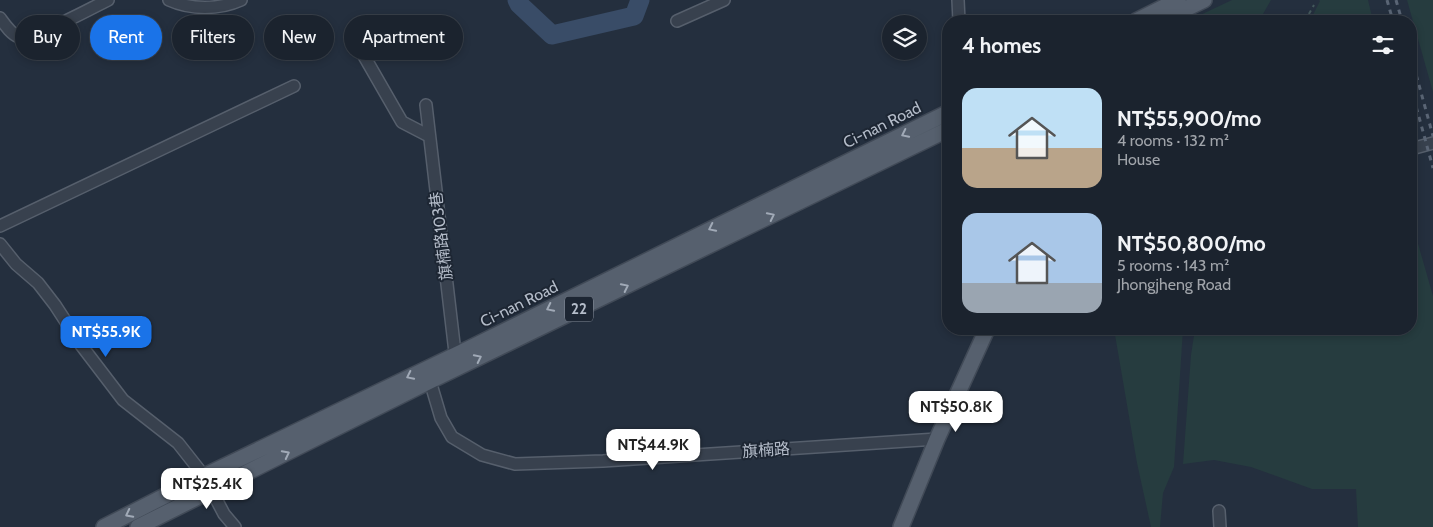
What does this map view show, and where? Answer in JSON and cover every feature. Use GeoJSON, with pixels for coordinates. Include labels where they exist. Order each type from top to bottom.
{"type":"FeatureCollection","features":[{"type":"Feature","properties":{"kind":"main road"},"geometry":{"type":"LineString","coordinates":[[1148,15],[1178,0]]}},
{"type":"Feature","properties":{"kind":"main road"},"geometry":{"type":"LineString","coordinates":[[1173,15],[1204,0]]}},
{"type":"Feature","properties":{"kind":"main road","name":"Ci-nan Road"},"geometry":{"type":"LineString","coordinates":[[138,527],[430,381],[456,361],[942,116]]}},
{"type":"Feature","properties":{"kind":"main road","name":"Ci-nan Road"},"geometry":{"type":"LineString","coordinates":[[104,527],[204,476],[456,361],[942,132]]}},
{"type":"Feature","properties":{"kind":"main road"},"geometry":{"type":"LineString","coordinates":[[901,527],[937,439],[984,335]]}},
{"type":"Feature","properties":{"kind":"street"},"geometry":{"type":"LineString","coordinates":[[0,18],[12,33],[18,37],[32,36],[108,0]]}},
{"type":"Feature","properties":{"kind":"street"},"geometry":{"type":"LineString","coordinates":[[169,0],[200,8],[228,6],[241,0]]}},
{"type":"Feature","properties":{"kind":"street"},"geometry":{"type":"LineString","coordinates":[[677,21],[724,0]]}},
{"type":"Feature","properties":{"kind":"street"},"geometry":{"type":"LineString","coordinates":[[958,0],[959,15]]}},
{"type":"Feature","properties":{"kind":"street"},"geometry":{"type":"LineString","coordinates":[[366,60],[402,122],[429,136]]}},
{"type":"Feature","properties":{"kind":"street"},"geometry":{"type":"LineString","coordinates":[[0,226],[294,86]]}},
{"type":"Feature","properties":{"kind":"street","name":"旗楠路103巷"},"geometry":{"type":"LineString","coordinates":[[426,105],[456,361]]}},
{"type":"Feature","properties":{"kind":"street"},"geometry":{"type":"LineString","coordinates":[[1417,147],[1433,143]]}},
{"type":"Feature","properties":{"kind":"street"},"geometry":{"type":"LineString","coordinates":[[0,244],[16,264],[38,284],[113,390],[178,443],[204,476],[224,514],[235,527]]}},
{"type":"Feature","properties":{"kind":"street","name":"旗楠路"},"geometry":{"type":"LineString","coordinates":[[430,381],[440,418],[452,437],[482,455],[515,464],[603,461],[937,439]]}},
{"type":"Feature","properties":{"kind":"street"},"geometry":{"type":"LineString","coordinates":[[1219,511],[1220,527]]}},
{"type":"Feature","properties":{"kind":"path"},"geometry":{"type":"LineString","coordinates":[[1308,15],[1314,5]]}},
{"type":"Feature","properties":{"kind":"green space"},"geometry":{"type":"Polygon","coordinates":[[[1232,0],[1271,0],[1262,15],[1200,15],[1232,0]]]}},
{"type":"Feature","properties":{"kind":"green space"},"geometry":{"type":"Polygon","coordinates":[[[1368,0],[1372,15],[1313,15],[1320,1],[1368,0]]]}},
{"type":"Feature","properties":{"kind":"green space"},"geometry":{"type":"Polygon","coordinates":[[[1407,0],[1433,0],[1433,92],[1417,35],[1417,15],[1411,15],[1407,0]]]}},
{"type":"Feature","properties":{"kind":"green space"},"geometry":{"type":"Polygon","coordinates":[[[1417,240],[1433,296],[1433,527],[1358,527],[1356,489],[1312,489],[1251,467],[1214,460],[1183,464],[1194,335],[1417,335],[1417,240]]]}},
{"type":"Feature","properties":{"kind":"green space"},"geometry":{"type":"Polygon","coordinates":[[[1115,335],[1183,335],[1174,467],[1163,493],[1160,527],[1151,527],[1137,463],[1115,335]]]}},
{"type":"Feature","properties":{"kind":"waterway"},"geometry":{"type":"LineString","coordinates":[[517,0],[552,35],[634,16],[640,0]]}},
{"type":"Feature","properties":{"kind":"railway"},"geometry":{"type":"LineString","coordinates":[[1387,0],[1391,15]]}},
{"type":"Feature","properties":{"kind":"railway"},"geometry":{"type":"LineString","coordinates":[[1396,0],[1400,15]]}},
{"type":"Feature","properties":{"kind":"railway"},"geometry":{"type":"LineString","coordinates":[[1417,78],[1433,136]]}},
{"type":"Feature","properties":{"kind":"railway"},"geometry":{"type":"LineString","coordinates":[[1417,110],[1433,168]]}}]}
